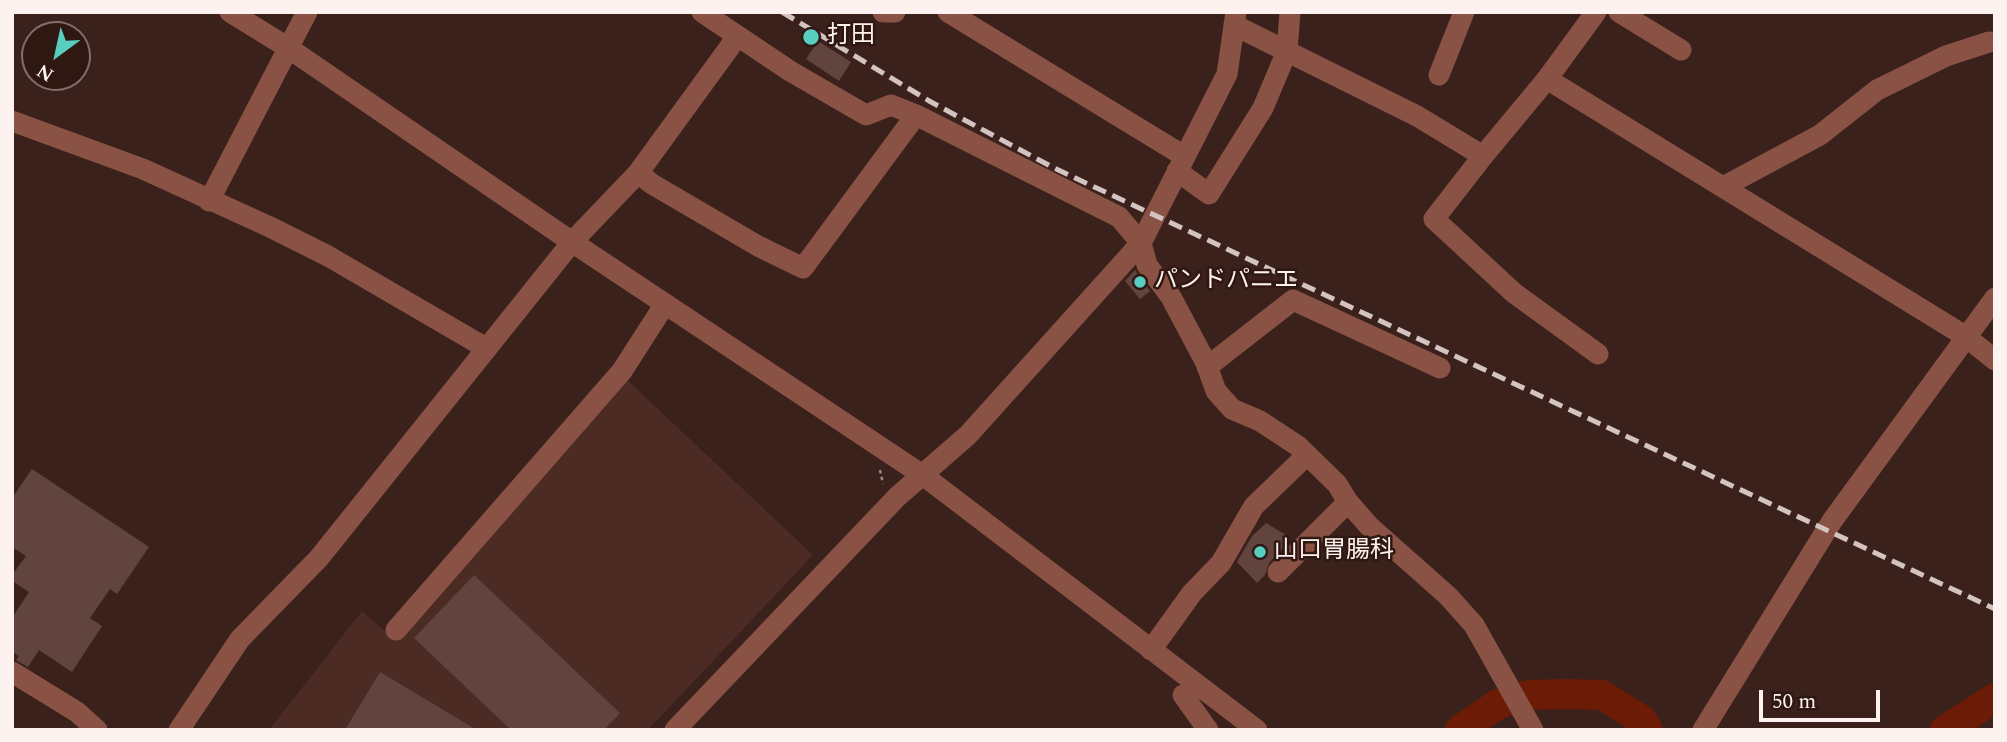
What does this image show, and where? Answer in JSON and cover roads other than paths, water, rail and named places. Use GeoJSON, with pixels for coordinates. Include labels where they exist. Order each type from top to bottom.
{"type":"FeatureCollection","features":[{"type":"Feature","properties":{"kind":"street"},"geometry":{"type":"LineString","coordinates":[[229,12],[286,47],[572,242],[924,476],[1257,730]]}},
{"type":"Feature","properties":{"kind":"street"},"geometry":{"type":"LineString","coordinates":[[209,201],[279,71],[286,47],[307,12]]}},
{"type":"Feature","properties":{"kind":"street"},"geometry":{"type":"LineString","coordinates":[[702,12],[737,37],[866,115],[891,105],[916,115],[1119,217],[1142,243],[1147,265],[1171,297],[1207,367],[1216,391],[1233,409],[1260,421],[1307,455],[1337,484],[1348,502],[1369,526],[1448,596],[1474,625],[1532,728]]}},
{"type":"Feature","properties":{"kind":"street"},"geometry":{"type":"LineString","coordinates":[[883,12],[895,12]]}},
{"type":"Feature","properties":{"kind":"street"},"geometry":{"type":"LineString","coordinates":[[948,12],[1181,163],[1209,194],[1263,108],[1287,51],[1290,12]]}},
{"type":"Feature","properties":{"kind":"street"},"geometry":{"type":"LineString","coordinates":[[1439,75],[1464,12]]}},
{"type":"Feature","properties":{"kind":"street"},"geometry":{"type":"LineString","coordinates":[[1596,12],[1547,79],[1434,219],[1514,293],[1598,354]]}},
{"type":"Feature","properties":{"kind":"street"},"geometry":{"type":"LineString","coordinates":[[1619,12],[1681,50]]}},
{"type":"Feature","properties":{"kind":"street"},"geometry":{"type":"LineString","coordinates":[[676,730],[897,497],[968,435],[1142,243],[1227,74],[1235,19],[1287,51],[1417,116],[1483,156]]}},
{"type":"Feature","properties":{"kind":"street"},"geometry":{"type":"LineString","coordinates":[[179,730],[240,639],[319,558],[572,242],[638,173],[737,37]]}},
{"type":"Feature","properties":{"kind":"street"},"geometry":{"type":"LineString","coordinates":[[1723,187],[1820,135],[1877,90],[1946,56],[1989,42]]}},
{"type":"Feature","properties":{"kind":"street"},"geometry":{"type":"LineString","coordinates":[[1547,79],[1965,336],[1995,360]]}},
{"type":"Feature","properties":{"kind":"street"},"geometry":{"type":"LineString","coordinates":[[638,173],[735,233],[803,268],[916,115]]}},
{"type":"Feature","properties":{"kind":"street"},"geometry":{"type":"LineString","coordinates":[[12,121],[143,169],[328,256],[486,348]]}},
{"type":"Feature","properties":{"kind":"street"},"geometry":{"type":"LineString","coordinates":[[1703,730],[1832,521],[1965,336],[1995,299]]}},
{"type":"Feature","properties":{"kind":"street"},"geometry":{"type":"LineString","coordinates":[[1207,367],[1293,300],[1440,368]]}},
{"type":"Feature","properties":{"kind":"street"},"geometry":{"type":"LineString","coordinates":[[396,630],[622,371],[665,304]]}},
{"type":"Feature","properties":{"kind":"street"},"geometry":{"type":"LineString","coordinates":[[1151,650],[1192,593],[1221,563],[1254,506],[1307,455]]}},
{"type":"Feature","properties":{"kind":"street"},"geometry":{"type":"LineString","coordinates":[[1278,572],[1348,502]]}},
{"type":"Feature","properties":{"kind":"street"},"geometry":{"type":"LineString","coordinates":[[12,672],[77,712],[97,730]]}},
{"type":"Feature","properties":{"kind":"street"},"geometry":{"type":"LineString","coordinates":[[1183,695],[1208,730]]}},
{"type":"Feature","properties":{"kind":"waterway"},"geometry":{"type":"LineString","coordinates":[[1460,730],[1498,704],[1529,695],[1564,694],[1602,695],[1642,720],[1648,730]]}},
{"type":"Feature","properties":{"kind":"waterway"},"geometry":{"type":"LineString","coordinates":[[1945,730],[1995,698]]}},
{"type":"Feature","properties":{"kind":"railway"},"geometry":{"type":"LineString","coordinates":[[782,12],[931,102],[1054,168],[1995,609]]}},
{"type":"Feature","properties":{"kind":"place","name":"打田"},"geometry":{"type":"Point","coordinates":[811,37]}},
{"type":"Feature","properties":{"kind":"place","name":"パンドパニエ"},"geometry":{"type":"Point","coordinates":[1140,282]}},
{"type":"Feature","properties":{"kind":"place","name":"山口胃腸科"},"geometry":{"type":"Point","coordinates":[1260,552]}}]}
